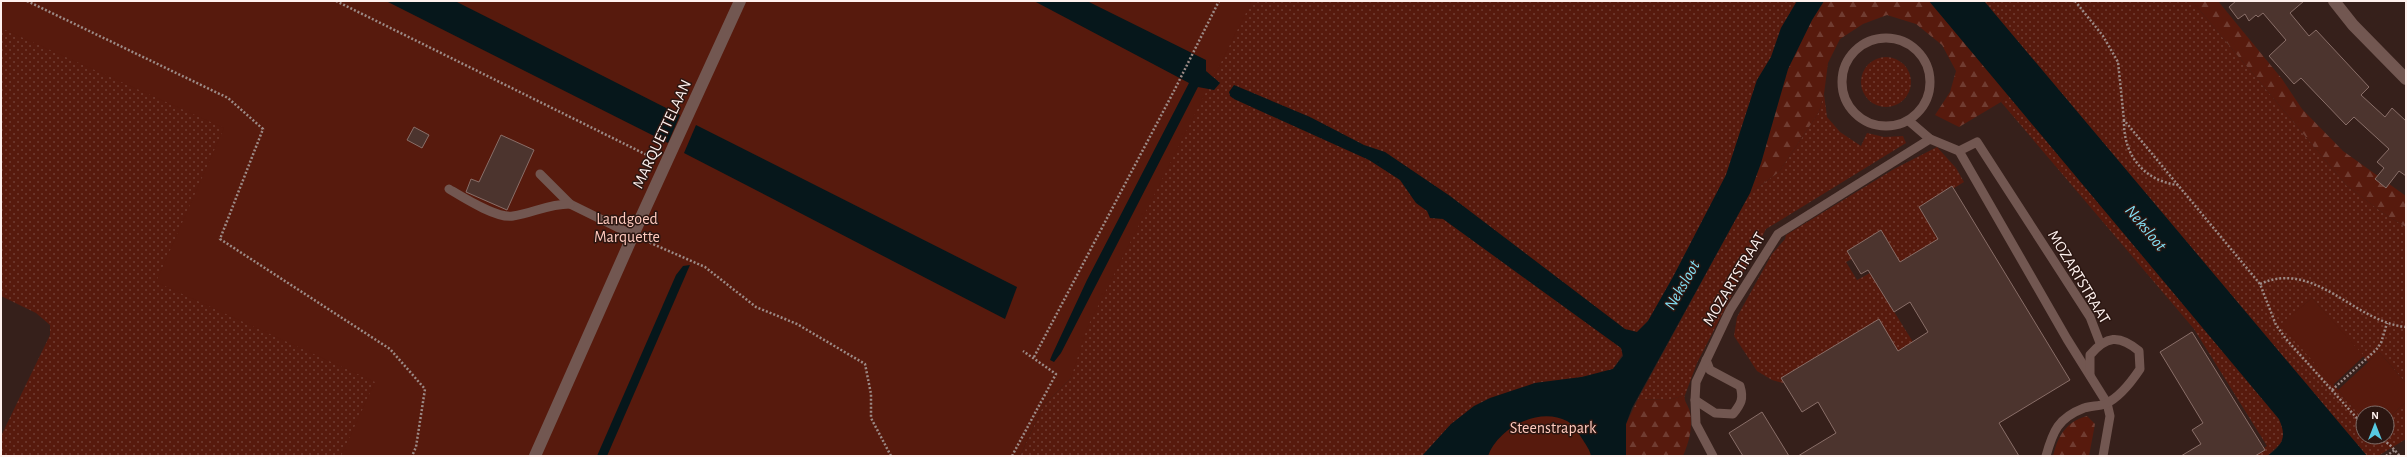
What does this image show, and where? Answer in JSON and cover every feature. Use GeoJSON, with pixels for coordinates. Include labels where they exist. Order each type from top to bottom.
{"type":"FeatureCollection","features":[{"type":"Feature","properties":{"kind":"street","name":"MARQUETTELAAN"},"geometry":{"type":"LineString","coordinates":[[535,456],[633,235],[740,1]]}},
{"type":"Feature","properties":{"kind":"street"},"geometry":{"type":"LineString","coordinates":[[2334,1],[2354,25],[2406,79]]}},
{"type":"Feature","properties":{"kind":"lane"},"geometry":{"type":"LineString","coordinates":[[1886,36],[1909,42],[1926,59],[1932,82],[1926,104],[1909,121],[1886,127],[1864,121],[1847,104],[1841,82],[1847,59],[1864,42],[1886,36]]}},
{"type":"Feature","properties":{"kind":"lane"},"geometry":{"type":"LineString","coordinates":[[1909,121],[1930,139],[1959,151]]}},
{"type":"Feature","properties":{"kind":"lane","name":"MOZARTSTRAAT"},"geometry":{"type":"LineString","coordinates":[[1713,456],[1709,445],[1696,424],[1696,382],[1730,310],[1778,234],[1930,139]]}},
{"type":"Feature","properties":{"kind":"lane","name":"MOZARTSTRAAT"},"geometry":{"type":"LineString","coordinates":[[2100,343],[2090,317],[1977,142],[1959,151],[2067,339],[2106,403],[2110,416],[2103,456]]}},
{"type":"Feature","properties":{"kind":"lane"},"geometry":{"type":"LineString","coordinates":[[540,174],[570,204],[633,235]]}},
{"type":"Feature","properties":{"kind":"lane"},"geometry":{"type":"LineString","coordinates":[[449,189],[498,214],[512,217],[553,204],[570,204]]}},
{"type":"Feature","properties":{"kind":"lane","name":"MOZARTSTRAAT"},"geometry":{"type":"LineString","coordinates":[[2046,456],[2052,433],[2063,419],[2084,408],[2106,403],[2128,386],[2140,369],[2139,351],[2130,344],[2116,339],[2100,343],[2090,355],[2090,375]]}},
{"type":"Feature","properties":{"kind":"lane"},"geometry":{"type":"LineString","coordinates":[[1695,400],[1715,413],[1733,414],[1740,405],[1743,396],[1740,386],[1710,370],[1706,360]]}},
{"type":"Feature","properties":{"kind":"lane"},"geometry":{"type":"LineString","coordinates":[[1704,456],[1709,445]]}},
{"type":"Feature","properties":{"kind":"path"},"geometry":{"type":"LineString","coordinates":[[27,1],[228,98],[263,129],[220,239],[390,349],[425,389],[416,447],[412,456]]}},
{"type":"Feature","properties":{"kind":"path"},"geometry":{"type":"LineString","coordinates":[[336,1],[666,164]]}},
{"type":"Feature","properties":{"kind":"path"},"geometry":{"type":"LineString","coordinates":[[1034,357],[1175,89],[1219,1]]}},
{"type":"Feature","properties":{"kind":"path"},"geometry":{"type":"LineString","coordinates":[[2075,1],[2103,36],[2118,62],[2125,143],[2141,166],[2153,179],[2162,183],[2178,185]]}},
{"type":"Feature","properties":{"kind":"path"},"geometry":{"type":"LineString","coordinates":[[2124,120],[2260,284],[2276,325],[2355,416]]}},
{"type":"Feature","properties":{"kind":"path"},"geometry":{"type":"LineString","coordinates":[[633,235],[705,267],[756,306],[797,324],[865,364],[871,394],[871,418],[891,456]]}},
{"type":"Feature","properties":{"kind":"path"},"geometry":{"type":"LineString","coordinates":[[2260,284],[2272,278],[2287,278],[2314,283],[2357,309],[2387,323],[2406,327]]}},
{"type":"Feature","properties":{"kind":"path"},"geometry":{"type":"LineString","coordinates":[[2332,390],[2376,350],[2381,343],[2387,323]]}},
{"type":"Feature","properties":{"kind":"path"},"geometry":{"type":"LineString","coordinates":[[1012,456],[1056,374],[1034,357],[1023,351]]}},
{"type":"Feature","properties":{"kind":"path"},"geometry":{"type":"LineString","coordinates":[[2388,445],[2400,456]]}},
{"type":"Feature","properties":{"kind":"path"},"geometry":{"type":"LineString","coordinates":[[2386,456],[2395,450]]}},
{"type":"Feature","properties":{"kind":"green space","name":"Landgoed Marquette"},"geometry":{"type":"Polygon","coordinates":[[[1,1],[1252,1],[1087,328],[1071,378],[1043,406],[1020,456],[341,456],[375,382],[156,282],[224,128],[1,28],[1,1]]]}},
{"type":"Feature","properties":{"kind":"green space"},"geometry":{"type":"Polygon","coordinates":[[[1238,1],[1797,1],[1781,28],[1771,57],[1757,80],[1726,175],[1673,277],[1648,321],[1637,332],[1613,369],[1582,377],[1535,383],[1451,424],[1422,456],[1020,456],[1043,406],[1071,378],[1063,368],[1198,87],[1220,83],[1206,71],[1238,1]]]}},
{"type":"Feature","properties":{"kind":"green space"},"geometry":{"type":"Polygon","coordinates":[[[1824,1],[1929,1],[2008,94],[2001,102],[1959,127],[1935,115],[1950,92],[1956,71],[1942,45],[1916,24],[1887,15],[1863,24],[1840,39],[1828,63],[1824,94],[1819,112],[1779,172],[1750,193],[1761,163],[1788,69],[1812,20],[1824,1]]]}},
{"type":"Feature","properties":{"kind":"green space"},"geometry":{"type":"Polygon","coordinates":[[[1984,1],[2192,1],[2346,185],[2383,213],[2406,227],[2406,383],[2379,352],[2368,362],[2312,298],[2282,324],[2355,410],[2355,442],[1984,1]]]}},
{"type":"Feature","properties":{"kind":"green space"},"geometry":{"type":"Polygon","coordinates":[[[2192,1],[2218,1],[2282,79],[2302,109],[2343,151],[2406,196],[2406,227],[2383,213],[2346,185],[2192,1]]]}},
{"type":"Feature","properties":{"kind":"green space"},"geometry":{"type":"Polygon","coordinates":[[[1,10],[253,120],[402,372],[364,456],[1,456],[1,436],[50,335],[50,325],[36,313],[1,296],[1,10]]]}},
{"type":"Feature","properties":{"kind":"green space"},"geometry":{"type":"Polygon","coordinates":[[[1881,57],[1891,57],[1904,64],[1911,77],[1911,87],[1904,100],[1891,107],[1881,107],[1872,103],[1865,96],[1861,87],[1861,77],[1865,68],[1872,61],[1881,57]]]}},
{"type":"Feature","properties":{"kind":"green space"},"geometry":{"type":"Polygon","coordinates":[[[1824,94],[1827,117],[1840,132],[1861,146],[1867,133],[1884,137],[1903,136],[1906,143],[1766,229],[1697,363],[1685,395],[1669,400],[1638,399],[1750,193],[1779,172],[1819,112],[1824,94]]]}},
{"type":"Feature","properties":{"kind":"green space"},"geometry":{"type":"Polygon","coordinates":[[[2008,94],[2279,419],[2284,432],[2282,442],[2267,456],[2251,456],[2267,446],[2194,329],[2001,102],[2008,94]]]}},
{"type":"Feature","properties":{"kind":"green space"},"geometry":{"type":"Polygon","coordinates":[[[1937,147],[1956,168],[1964,182],[1923,207],[1946,242],[1899,272],[1866,252],[1846,262],[1857,280],[1870,273],[1936,379],[1800,373],[1783,383],[1772,380],[1757,371],[1734,336],[1737,317],[1772,254],[1785,239],[1786,235],[1894,169],[1937,147]]]}},
{"type":"Feature","properties":{"kind":"green space"},"geometry":{"type":"Polygon","coordinates":[[[2312,298],[2364,356],[2333,385],[2281,324],[2312,298]]]}},
{"type":"Feature","properties":{"kind":"green space"},"geometry":{"type":"Polygon","coordinates":[[[2379,352],[2406,383],[2406,402],[2395,412],[2395,405],[2355,405],[2355,410],[2338,390],[2379,352]]]}},
{"type":"Feature","properties":{"kind":"green space"},"geometry":{"type":"Polygon","coordinates":[[[1685,395],[1690,412],[1691,429],[1689,440],[1683,456],[1626,456],[1626,424],[1638,399],[1669,400],[1685,395]]]}},
{"type":"Feature","properties":{"kind":"green space","name":"Steenstrapark"},"geometry":{"type":"Polygon","coordinates":[[[1600,402],[1612,456],[1454,456],[1477,425],[1600,402]]]}},
{"type":"Feature","properties":{"kind":"green space"},"geometry":{"type":"Polygon","coordinates":[[[2406,402],[2406,439],[2378,456],[2367,456],[2358,445],[2395,445],[2395,412],[2406,402]]]}},
{"type":"Feature","properties":{"kind":"green space"},"geometry":{"type":"Polygon","coordinates":[[[2087,416],[2095,424],[2089,456],[2053,456],[2057,442],[2064,430],[2074,422],[2087,416]]]}},
{"type":"Feature","properties":{"kind":"water"},"geometry":{"type":"Polygon","coordinates":[[[386,1],[455,1],[680,115],[668,143],[386,1]]]}},
{"type":"Feature","properties":{"kind":"water"},"geometry":{"type":"Polygon","coordinates":[[[1034,1],[1087,1],[1206,60],[1206,71],[1220,83],[1214,90],[1198,87],[1061,353],[1054,362],[1050,360],[1052,355],[1087,280],[1189,83],[1034,1]]]}},
{"type":"Feature","properties":{"kind":"water","name":"Neksloot"},"geometry":{"type":"Polygon","coordinates":[[[1797,1],[1824,1],[1812,20],[1788,69],[1761,163],[1750,193],[1632,408],[1626,424],[1626,456],[1591,456],[1576,429],[1569,422],[1556,417],[1544,416],[1521,422],[1510,429],[1493,446],[1488,456],[1422,456],[1451,424],[1474,406],[1490,398],[1535,383],[1582,377],[1613,369],[1623,356],[1621,348],[1443,219],[1430,218],[1427,211],[1416,203],[1400,180],[1369,160],[1234,99],[1230,96],[1229,92],[1234,85],[1310,117],[1364,145],[1385,152],[1450,196],[1625,329],[1637,332],[1648,321],[1673,277],[1726,175],[1757,80],[1771,57],[1781,28],[1797,1]]]}},
{"type":"Feature","properties":{"kind":"water","name":"Neksloot"},"geometry":{"type":"Polygon","coordinates":[[[1929,1],[1984,1],[2355,442],[2355,445],[2358,445],[2367,456],[2267,456],[2277,448],[2282,440],[2283,431],[2279,419],[1929,1]]]}},
{"type":"Feature","properties":{"kind":"water"},"geometry":{"type":"Polygon","coordinates":[[[696,125],[1017,287],[1005,319],[684,153],[696,125]]]}},
{"type":"Feature","properties":{"kind":"water"},"geometry":{"type":"Polygon","coordinates":[[[690,265],[607,456],[597,456],[676,275],[683,266],[690,265]]]}},
{"type":"Feature","properties":{"kind":"building"},"geometry":{"type":"Polygon","coordinates":[[[2236,1],[2304,1],[2290,13],[2309,36],[2316,30],[2369,87],[2361,95],[2385,117],[2392,108],[2406,121],[2406,176],[2399,171],[2386,188],[2375,179],[2384,168],[2377,162],[2389,149],[2354,117],[2346,125],[2301,78],[2294,84],[2269,56],[2286,40],[2263,13],[2258,17],[2256,15],[2249,21],[2245,14],[2238,19],[2229,7],[2236,1]]]}},
{"type":"Feature","properties":{"kind":"building"},"geometry":{"type":"Polygon","coordinates":[[[414,127],[429,135],[422,148],[407,140],[414,127]]]}},
{"type":"Feature","properties":{"kind":"building"},"geometry":{"type":"Polygon","coordinates":[[[501,135],[534,150],[507,210],[466,192],[471,179],[479,182],[501,135]]]}},
{"type":"Feature","properties":{"kind":"building"},"geometry":{"type":"Polygon","coordinates":[[[1952,186],[2070,380],[1999,423],[2019,456],[1798,456],[1836,433],[1818,402],[1802,412],[1781,378],[1879,319],[1898,351],[1928,332],[1910,302],[1894,312],[1868,270],[1861,274],[1847,251],[1881,230],[1900,262],[1938,239],[1919,207],[1952,186]]]}},
{"type":"Feature","properties":{"kind":"building"},"geometry":{"type":"Polygon","coordinates":[[[2192,332],[2265,450],[2255,456],[2181,456],[2201,444],[2192,430],[2203,423],[2160,352],[2192,332]]]}},
{"type":"Feature","properties":{"kind":"building"},"geometry":{"type":"Polygon","coordinates":[[[1762,412],[1789,456],[1743,456],[1729,433],[1762,412]]]}}]}
